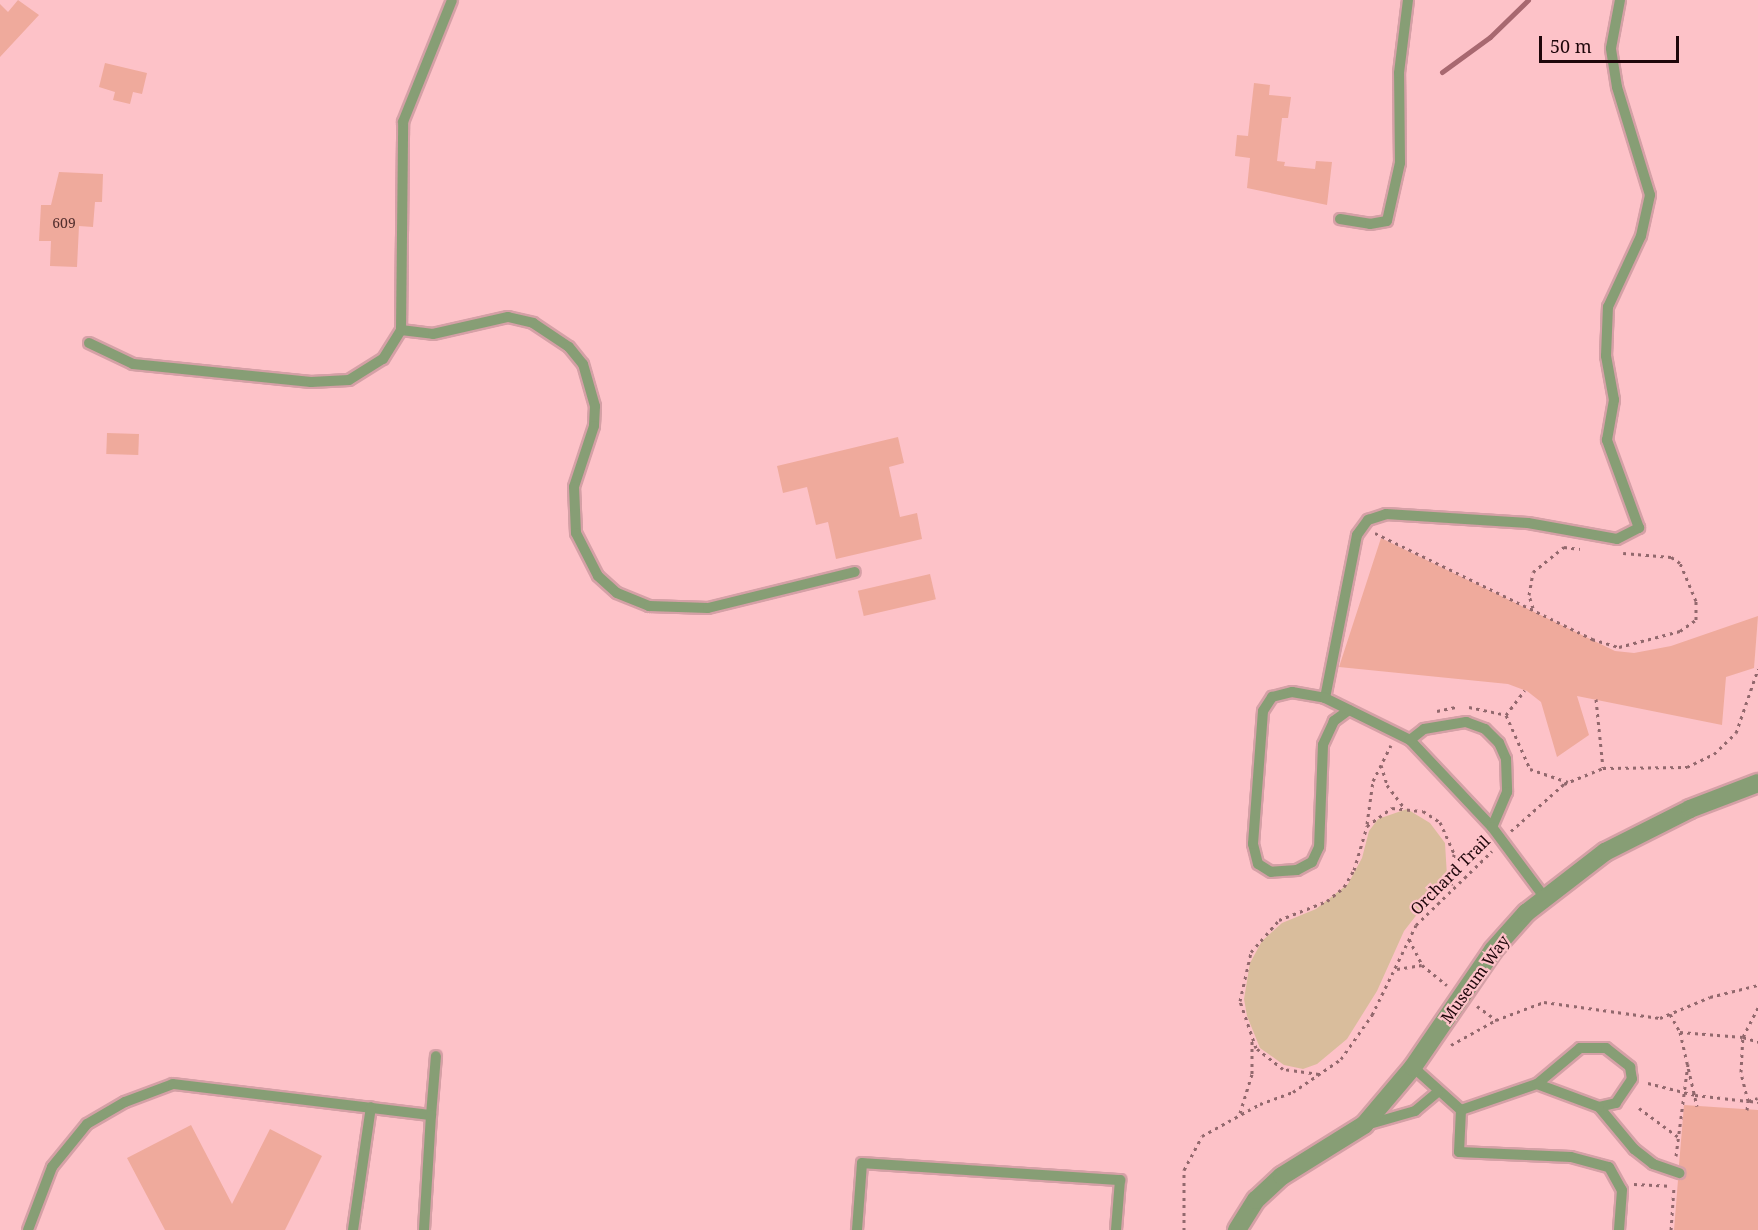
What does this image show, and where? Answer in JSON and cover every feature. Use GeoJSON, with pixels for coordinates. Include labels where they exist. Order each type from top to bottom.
{"type":"FeatureCollection","features":[{"type":"Feature","properties":{"kind":"street","name":"Museum Way"},"geometry":{"type":"LineString","coordinates":[[1237,1230],[1256,1200],[1282,1176],[1364,1125],[1413,1067],[1460,995],[1493,950],[1545,898],[1605,852],[1643,832],[1758,783]]}},
{"type":"Feature","properties":{"kind":"lane"},"geometry":{"type":"LineString","coordinates":[[89,343],[134,364],[311,382],[349,380],[383,359],[401,330],[403,122],[452,0]]}},
{"type":"Feature","properties":{"kind":"lane"},"geometry":{"type":"LineString","coordinates":[[1340,219],[1370,224],[1387,221],[1400,163],[1399,73],[1408,0]]}},
{"type":"Feature","properties":{"kind":"lane"},"geometry":{"type":"LineString","coordinates":[[1325,698],[1357,535],[1368,520],[1386,514],[1528,523],[1617,539],[1639,528],[1607,441],[1614,400],[1606,356],[1608,307],[1641,236],[1650,195],[1617,87],[1611,48],[1620,0]]}},
{"type":"Feature","properties":{"kind":"lane"},"geometry":{"type":"LineString","coordinates":[[401,330],[433,334],[508,317],[533,323],[569,347],[583,364],[595,406],[594,426],[574,487],[576,533],[598,576],[617,592],[649,606],[708,608],[855,572]]}},
{"type":"Feature","properties":{"kind":"lane"},"geometry":{"type":"LineString","coordinates":[[1349,710],[1334,721],[1323,745],[1318,847],[1312,862],[1297,870],[1271,872],[1258,864],[1253,844],[1263,711],[1272,697],[1292,693],[1325,698],[1410,740],[1492,827],[1545,898]]}},
{"type":"Feature","properties":{"kind":"lane"},"geometry":{"type":"LineString","coordinates":[[1410,740],[1424,729],[1466,722],[1485,729],[1499,743],[1506,759],[1507,792],[1492,827]]}},
{"type":"Feature","properties":{"kind":"lane"},"geometry":{"type":"LineString","coordinates":[[1461,1110],[1537,1084],[1580,1048],[1606,1048],[1630,1066],[1632,1079],[1616,1103],[1599,1107]]}},
{"type":"Feature","properties":{"kind":"lane"},"geometry":{"type":"LineString","coordinates":[[424,1230],[436,1056]]}},
{"type":"Feature","properties":{"kind":"lane"},"geometry":{"type":"LineString","coordinates":[[1413,1067],[1438,1092],[1461,1110]]}},
{"type":"Feature","properties":{"kind":"lane"},"geometry":{"type":"LineString","coordinates":[[28,1230],[52,1167],[87,1124],[125,1102],[173,1084],[431,1115]]}},
{"type":"Feature","properties":{"kind":"lane"},"geometry":{"type":"LineString","coordinates":[[1537,1084],[1599,1107],[1634,1149],[1653,1164],[1679,1173]]}},
{"type":"Feature","properties":{"kind":"lane"},"geometry":{"type":"LineString","coordinates":[[1364,1125],[1415,1111],[1438,1092]]}},
{"type":"Feature","properties":{"kind":"lane"},"geometry":{"type":"LineString","coordinates":[[352,1230],[371,1107]]}},
{"type":"Feature","properties":{"kind":"lane"},"geometry":{"type":"LineString","coordinates":[[1461,1110],[1459,1152],[1594,1161],[1609,1167],[1620,1184],[1619,1230]]}},
{"type":"Feature","properties":{"kind":"lane"},"geometry":{"type":"LineString","coordinates":[[857,1230],[862,1162],[1120,1180],[1116,1230]]}},
{"type":"Feature","properties":{"kind":"path"},"geometry":{"type":"LineString","coordinates":[[1363,527],[1533,608],[1592,639],[1619,647],[1680,631],[1696,620],[1696,601],[1676,559],[1611,552]]}},
{"type":"Feature","properties":{"kind":"path"},"geometry":{"type":"LineString","coordinates":[[1533,608],[1530,583],[1539,566],[1564,547],[1588,550]]}},
{"type":"Feature","properties":{"kind":"path","name":"Orchard Trail"},"geometry":{"type":"LineString","coordinates":[[1184,1230],[1184,1170],[1202,1136],[1239,1114],[1321,1074],[1341,1059],[1372,1015],[1397,969],[1409,939],[1452,886],[1568,782],[1603,768],[1687,767],[1714,754],[1736,733],[1758,669]]}},
{"type":"Feature","properties":{"kind":"path"},"geometry":{"type":"LineString","coordinates":[[1506,716],[1525,690]]}},
{"type":"Feature","properties":{"kind":"path"},"geometry":{"type":"LineString","coordinates":[[1596,699],[1603,768]]}},
{"type":"Feature","properties":{"kind":"path"},"geometry":{"type":"LineString","coordinates":[[1428,713],[1477,706],[1506,716],[1530,769],[1568,782]]}},
{"type":"Feature","properties":{"kind":"path"},"geometry":{"type":"LineString","coordinates":[[1321,1074],[1283,1069],[1256,1048],[1240,1001],[1251,952],[1279,920],[1327,901],[1344,887],[1354,870],[1367,826],[1380,764],[1398,733]]}},
{"type":"Feature","properties":{"kind":"path"},"geometry":{"type":"LineString","coordinates":[[1380,764],[1387,785],[1403,806]]}},
{"type":"Feature","properties":{"kind":"path"},"geometry":{"type":"LineString","coordinates":[[1367,826],[1380,814],[1403,806],[1424,811],[1440,822],[1449,837],[1454,854],[1452,886]]}},
{"type":"Feature","properties":{"kind":"path"},"geometry":{"type":"LineString","coordinates":[[1409,939],[1422,965],[1496,1020]]}},
{"type":"Feature","properties":{"kind":"path"},"geometry":{"type":"LineString","coordinates":[[1397,969],[1422,965]]}},
{"type":"Feature","properties":{"kind":"path"},"geometry":{"type":"LineString","coordinates":[[1446,1051],[1496,1020],[1544,1002],[1635,1017],[1670,1014],[1710,997],[1758,985]]}},
{"type":"Feature","properties":{"kind":"path"},"geometry":{"type":"LineString","coordinates":[[1747,1110],[1748,1101],[1741,1072],[1743,1037],[1758,1008]]}},
{"type":"Feature","properties":{"kind":"path"},"geometry":{"type":"LineString","coordinates":[[1670,1014],[1680,1032],[1697,1106]]}},
{"type":"Feature","properties":{"kind":"path"},"geometry":{"type":"LineString","coordinates":[[1680,1032],[1743,1037],[1758,1042]]}},
{"type":"Feature","properties":{"kind":"path"},"geometry":{"type":"LineString","coordinates":[[1239,1114],[1252,1074],[1252,1039]]}},
{"type":"Feature","properties":{"kind":"path"},"geometry":{"type":"LineString","coordinates":[[1639,1108],[1679,1138],[1681,1092],[1688,1064]]}},
{"type":"Feature","properties":{"kind":"path"},"geometry":{"type":"LineString","coordinates":[[1648,1083],[1695,1095],[1758,1100]]}},
{"type":"Feature","properties":{"kind":"path"},"geometry":{"type":"LineString","coordinates":[[1620,1184],[1674,1187]]}},
{"type":"Feature","properties":{"kind":"shaded area"},"geometry":{"type":"Polygon","coordinates":[[[1407,809],[1430,823],[1445,843],[1447,876],[1404,931],[1377,991],[1347,1039],[1317,1064],[1303,1069],[1284,1065],[1260,1048],[1247,1016],[1244,999],[1250,963],[1262,941],[1282,923],[1316,909],[1348,884],[1362,858],[1369,831],[1378,819],[1407,809]]]}},
{"type":"Feature","properties":{"kind":"building"},"geometry":{"type":"Polygon","coordinates":[[[18,0],[39,15],[0,57],[0,4],[8,12],[18,0]]]}},
{"type":"Feature","properties":{"kind":"building"},"geometry":{"type":"Polygon","coordinates":[[[105,63],[147,73],[142,94],[133,92],[130,104],[113,100],[115,92],[99,87],[105,63]]]}},
{"type":"Feature","properties":{"kind":"building"},"geometry":{"type":"Polygon","coordinates":[[[1254,83],[1270,85],[1269,95],[1291,97],[1288,118],[1282,118],[1277,161],[1285,162],[1284,166],[1315,169],[1316,161],[1332,162],[1327,205],[1247,188],[1250,158],[1235,156],[1237,135],[1248,136],[1254,83]]]}},
{"type":"Feature","properties":{"kind":"building"},"geometry":{"type":"Polygon","coordinates":[[[59,172],[103,174],[102,202],[95,202],[93,227],[79,226],[77,267],[50,266],[51,241],[39,241],[41,205],[51,205],[59,172]]]}},
{"type":"Feature","properties":{"kind":"building"},"geometry":{"type":"Polygon","coordinates":[[[107,433],[139,434],[138,455],[106,454],[107,433]]]}},
{"type":"Feature","properties":{"kind":"building"},"geometry":{"type":"Polygon","coordinates":[[[898,437],[904,463],[889,467],[900,517],[917,513],[922,539],[836,559],[828,522],[816,525],[807,487],[783,493],[777,466],[898,437]]]}},
{"type":"Feature","properties":{"kind":"building"},"geometry":{"type":"Polygon","coordinates":[[[1381,538],[1615,651],[1634,653],[1671,646],[1758,616],[1754,668],[1726,677],[1722,725],[1577,696],[1589,735],[1557,757],[1541,702],[1527,691],[1508,684],[1339,667],[1381,538]]]}},
{"type":"Feature","properties":{"kind":"building"},"geometry":{"type":"Polygon","coordinates":[[[930,574],[936,599],[864,616],[858,591],[930,574]]]}},
{"type":"Feature","properties":{"kind":"building"},"geometry":{"type":"Polygon","coordinates":[[[1684,1105],[1758,1110],[1758,1230],[1674,1230],[1678,1180],[1686,1175],[1679,1165],[1684,1105]]]}},
{"type":"Feature","properties":{"kind":"building"},"geometry":{"type":"Polygon","coordinates":[[[191,1125],[232,1204],[270,1129],[322,1156],[285,1230],[165,1230],[127,1158],[191,1125]]]}},
{"type":"Feature","properties":{"kind":"waterway"},"geometry":{"type":"LineString","coordinates":[[1442,72],[1490,37],[1528,0]]}}]}
